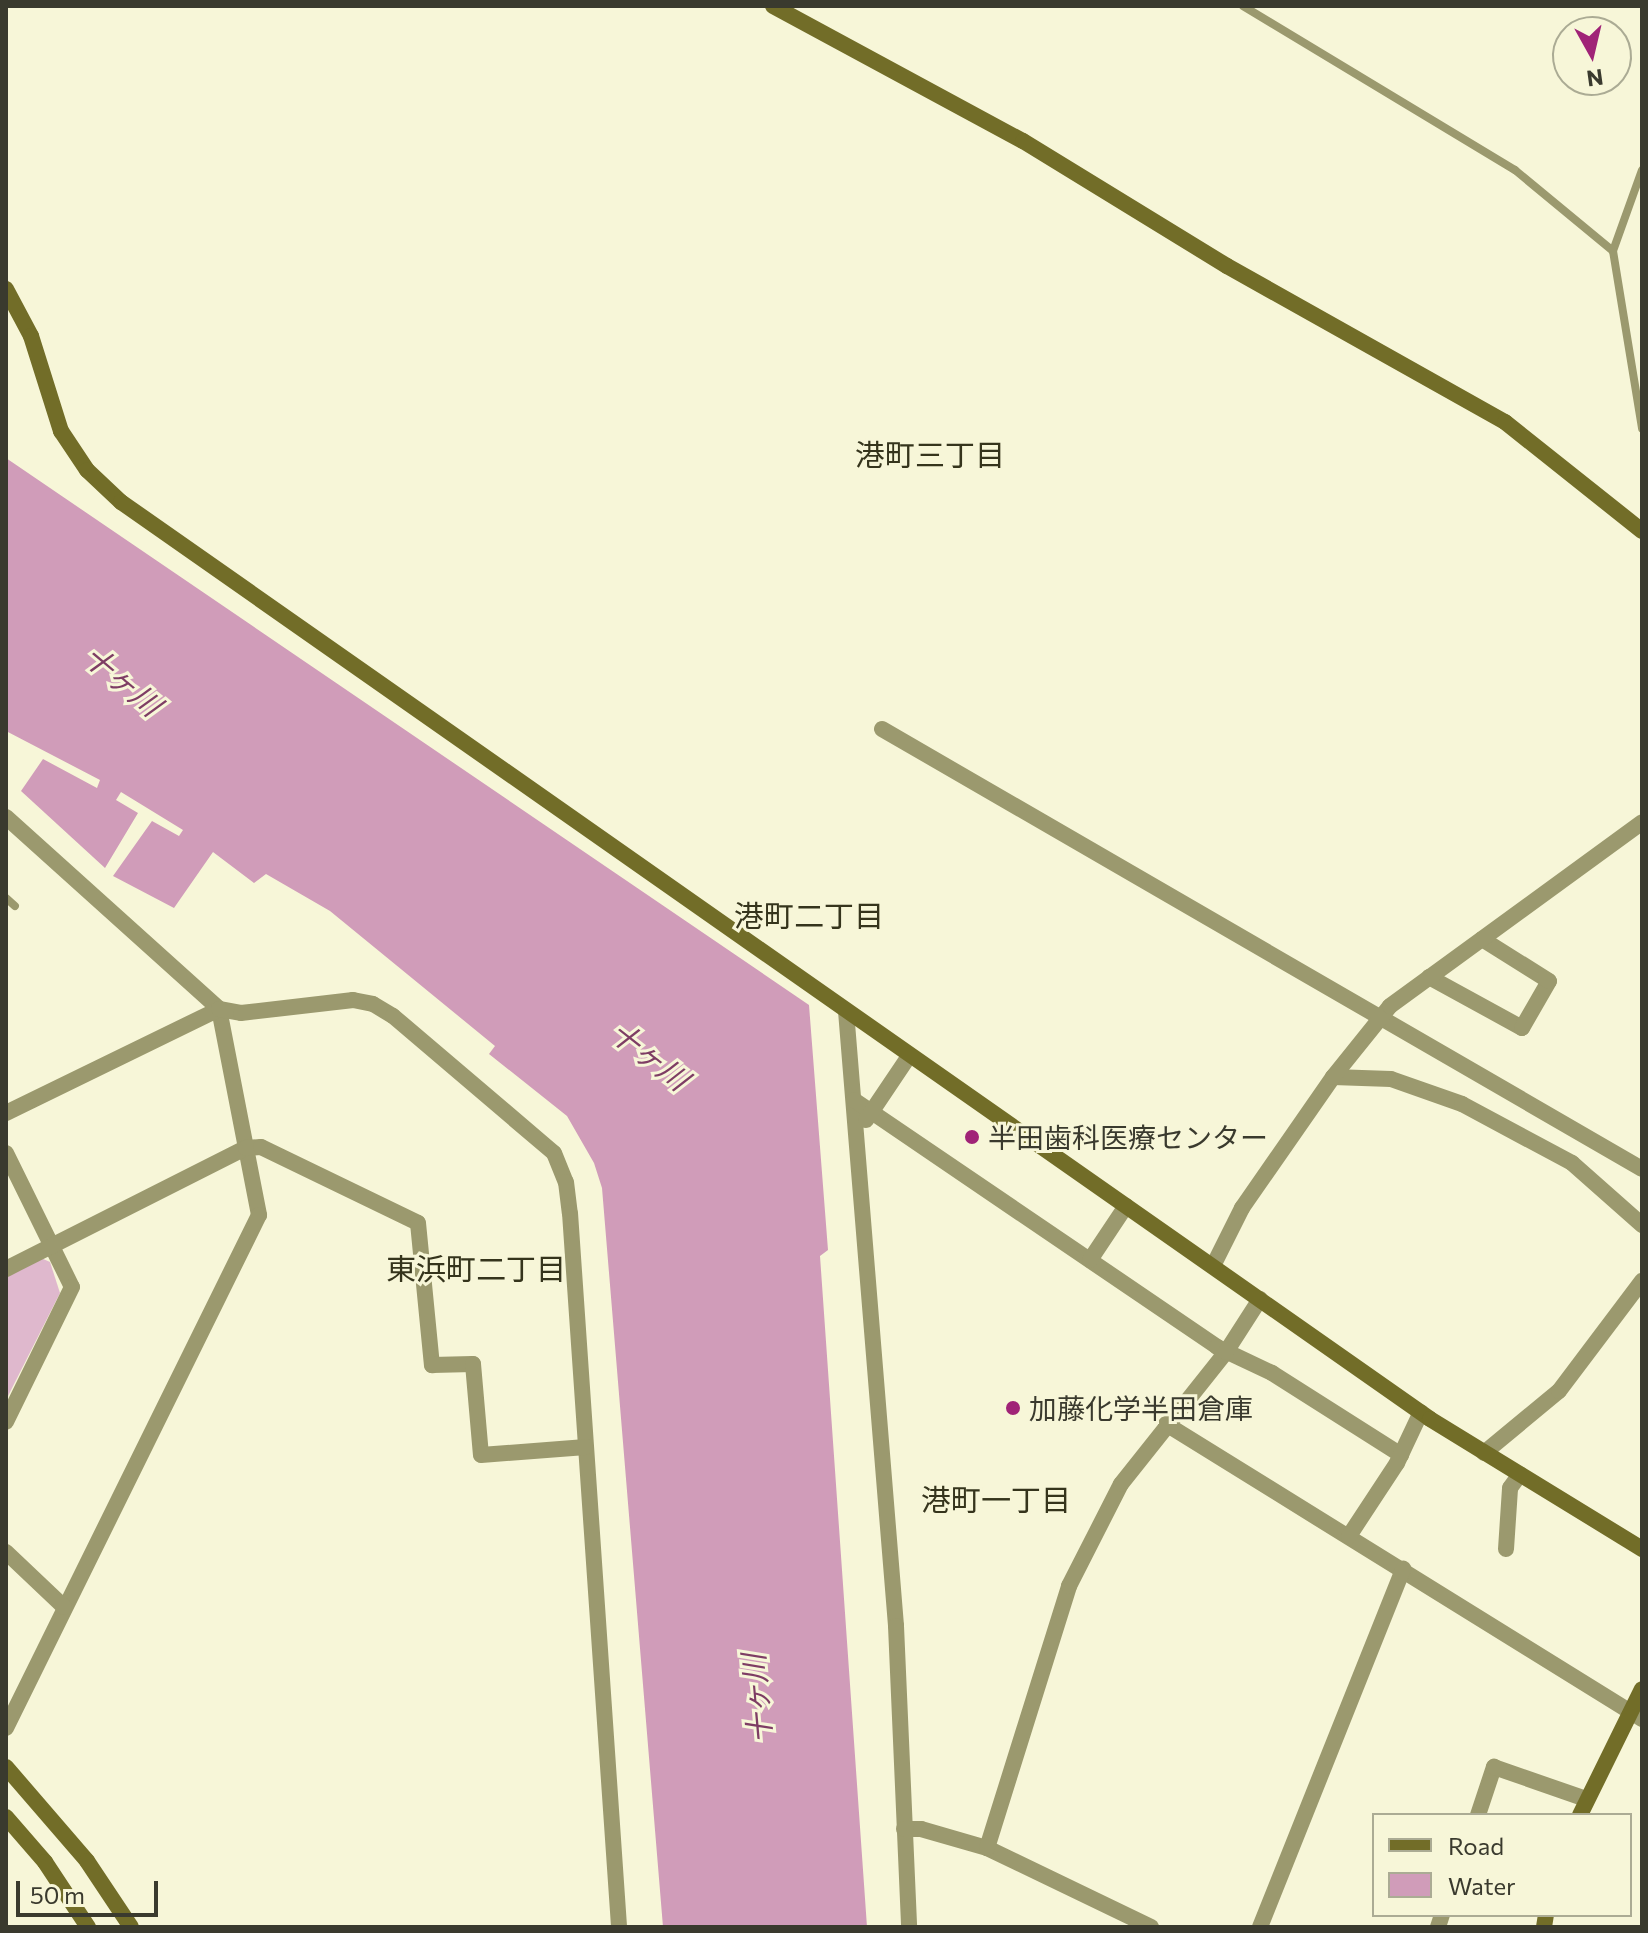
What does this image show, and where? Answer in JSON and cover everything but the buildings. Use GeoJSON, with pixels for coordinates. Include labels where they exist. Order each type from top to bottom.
{"type":"FeatureCollection","features":[{"type":"Feature","properties":{"kind":"street"},"geometry":{"type":"LineString","coordinates":[[773,6],[1023,141],[1227,266],[1505,422],[1642,531]]}},
{"type":"Feature","properties":{"kind":"street"},"geometry":{"type":"LineString","coordinates":[[6,289],[31,336],[61,431],[87,470],[121,502],[1421,1412],[1642,1549]]}},
{"type":"Feature","properties":{"kind":"street"},"geometry":{"type":"LineString","coordinates":[[882,729],[1378,1019],[1642,1169]]}},
{"type":"Feature","properties":{"kind":"street"},"geometry":{"type":"LineString","coordinates":[[6,817],[219,1009],[241,1013],[353,1000],[373,1004],[554,1153],[566,1182],[570,1213],[619,1927]]}},
{"type":"Feature","properties":{"kind":"street"},"geometry":{"type":"LineString","coordinates":[[1213,1266],[1242,1208],[1333,1077],[1378,1019],[1429,977],[1642,822]]}},
{"type":"Feature","properties":{"kind":"street"},"geometry":{"type":"LineString","coordinates":[[1429,977],[1522,1028],[1549,981],[1482,939]]}},
{"type":"Feature","properties":{"kind":"street"},"geometry":{"type":"LineString","coordinates":[[6,1113],[219,1009]]}},
{"type":"Feature","properties":{"kind":"street"},"geometry":{"type":"LineString","coordinates":[[6,1728],[259,1215],[219,1009]]}},
{"type":"Feature","properties":{"kind":"street"},"geometry":{"type":"LineString","coordinates":[[846,1011],[896,1626],[909,1927]]}},
{"type":"Feature","properties":{"kind":"street"},"geometry":{"type":"LineString","coordinates":[[858,1155],[869,1111],[909,1056]]}},
{"type":"Feature","properties":{"kind":"street"},"geometry":{"type":"LineString","coordinates":[[1333,1077],[1391,1079],[1462,1104],[1572,1163],[1642,1225]]}},
{"type":"Feature","properties":{"kind":"street"},"geometry":{"type":"LineString","coordinates":[[854,1100],[1226,1352],[1272,1373],[1401,1455]]}},
{"type":"Feature","properties":{"kind":"street"},"geometry":{"type":"LineString","coordinates":[[6,1269],[246,1148],[261,1147],[418,1223],[432,1365],[473,1364],[481,1455],[586,1447]]}},
{"type":"Feature","properties":{"kind":"street"},"geometry":{"type":"LineString","coordinates":[[6,1153],[72,1287],[6,1422]]}},
{"type":"Feature","properties":{"kind":"street"},"geometry":{"type":"LineString","coordinates":[[1090,1260],[1126,1206]]}},
{"type":"Feature","properties":{"kind":"street"},"geometry":{"type":"LineString","coordinates":[[1484,1453],[1559,1391],[1642,1281]]}},
{"type":"Feature","properties":{"kind":"street"},"geometry":{"type":"LineString","coordinates":[[987,1848],[1069,1586],[1121,1484],[1226,1352],[1260,1299]]}},
{"type":"Feature","properties":{"kind":"street"},"geometry":{"type":"LineString","coordinates":[[1349,1536],[1401,1455],[1421,1412]]}},
{"type":"Feature","properties":{"kind":"street"},"geometry":{"type":"LineString","coordinates":[[1166,1424],[1635,1715]]}},
{"type":"Feature","properties":{"kind":"street"},"geometry":{"type":"LineString","coordinates":[[1506,1549],[1510,1488],[1520,1474]]}},
{"type":"Feature","properties":{"kind":"street"},"geometry":{"type":"LineString","coordinates":[[6,1552],[64,1607]]}},
{"type":"Feature","properties":{"kind":"street"},"geometry":{"type":"LineString","coordinates":[[1260,1927],[1403,1569]]}},
{"type":"Feature","properties":{"kind":"street"},"geometry":{"type":"LineString","coordinates":[[1479,1813],[1494,1767],[1583,1807],[1635,1715],[1642,1689]]}},
{"type":"Feature","properties":{"kind":"street"},"geometry":{"type":"LineString","coordinates":[[6,1767],[87,1861],[131,1927]]}},
{"type":"Feature","properties":{"kind":"street"},"geometry":{"type":"LineString","coordinates":[[6,1817],[45,1862],[88,1927]]}},
{"type":"Feature","properties":{"kind":"street"},"geometry":{"type":"LineString","coordinates":[[904,1829],[921,1829],[987,1848],[1151,1927]]}},
{"type":"Feature","properties":{"kind":"lane"},"geometry":{"type":"LineString","coordinates":[[1243,6],[1515,170],[1613,251]]}},
{"type":"Feature","properties":{"kind":"lane"},"geometry":{"type":"LineString","coordinates":[[1642,170],[1613,251],[1642,429]]}},
{"type":"Feature","properties":{"kind":"lane"},"geometry":{"type":"LineString","coordinates":[[6,898],[15,906]]}},
{"type":"Feature","properties":{"kind":"shaded area"},"geometry":{"type":"Polygon","coordinates":[[[41,1258],[50,1262],[60,1293],[6,1400],[6,1276],[41,1258]]]}},
{"type":"Feature","properties":{"kind":"water","name":"十ヶ川"},"geometry":{"type":"Polygon","coordinates":[[[6,458],[809,1005],[828,1250],[820,1256],[867,1927],[663,1927],[602,1188],[594,1163],[567,1116],[489,1054],[495,1046],[330,911],[266,874],[254,883],[213,852],[174,908],[113,876],[152,821],[179,836],[183,830],[121,792],[116,800],[138,813],[105,868],[21,791],[43,759],[97,788],[100,780],[6,731],[6,458]]]}},
{"type":"Feature","properties":{"kind":"place","name":"半田歯科医療センター"},"geometry":{"type":"Point","coordinates":[972,1137]}},
{"type":"Feature","properties":{"kind":"place","name":"加藤化学半田倉庫"},"geometry":{"type":"Point","coordinates":[1013,1408]}},
{"type":"Feature","properties":{"kind":"district","name":"港町三丁目"},"geometry":{"type":"Point","coordinates":[930,454]}},
{"type":"Feature","properties":{"kind":"district","name":"港町二丁目"},"geometry":{"type":"Point","coordinates":[809,915]}},
{"type":"Feature","properties":{"kind":"district","name":"東浜町二丁目"},"geometry":{"type":"Point","coordinates":[476,1268]}},
{"type":"Feature","properties":{"kind":"district","name":"港町一丁目"},"geometry":{"type":"Point","coordinates":[996,1499]}}]}
